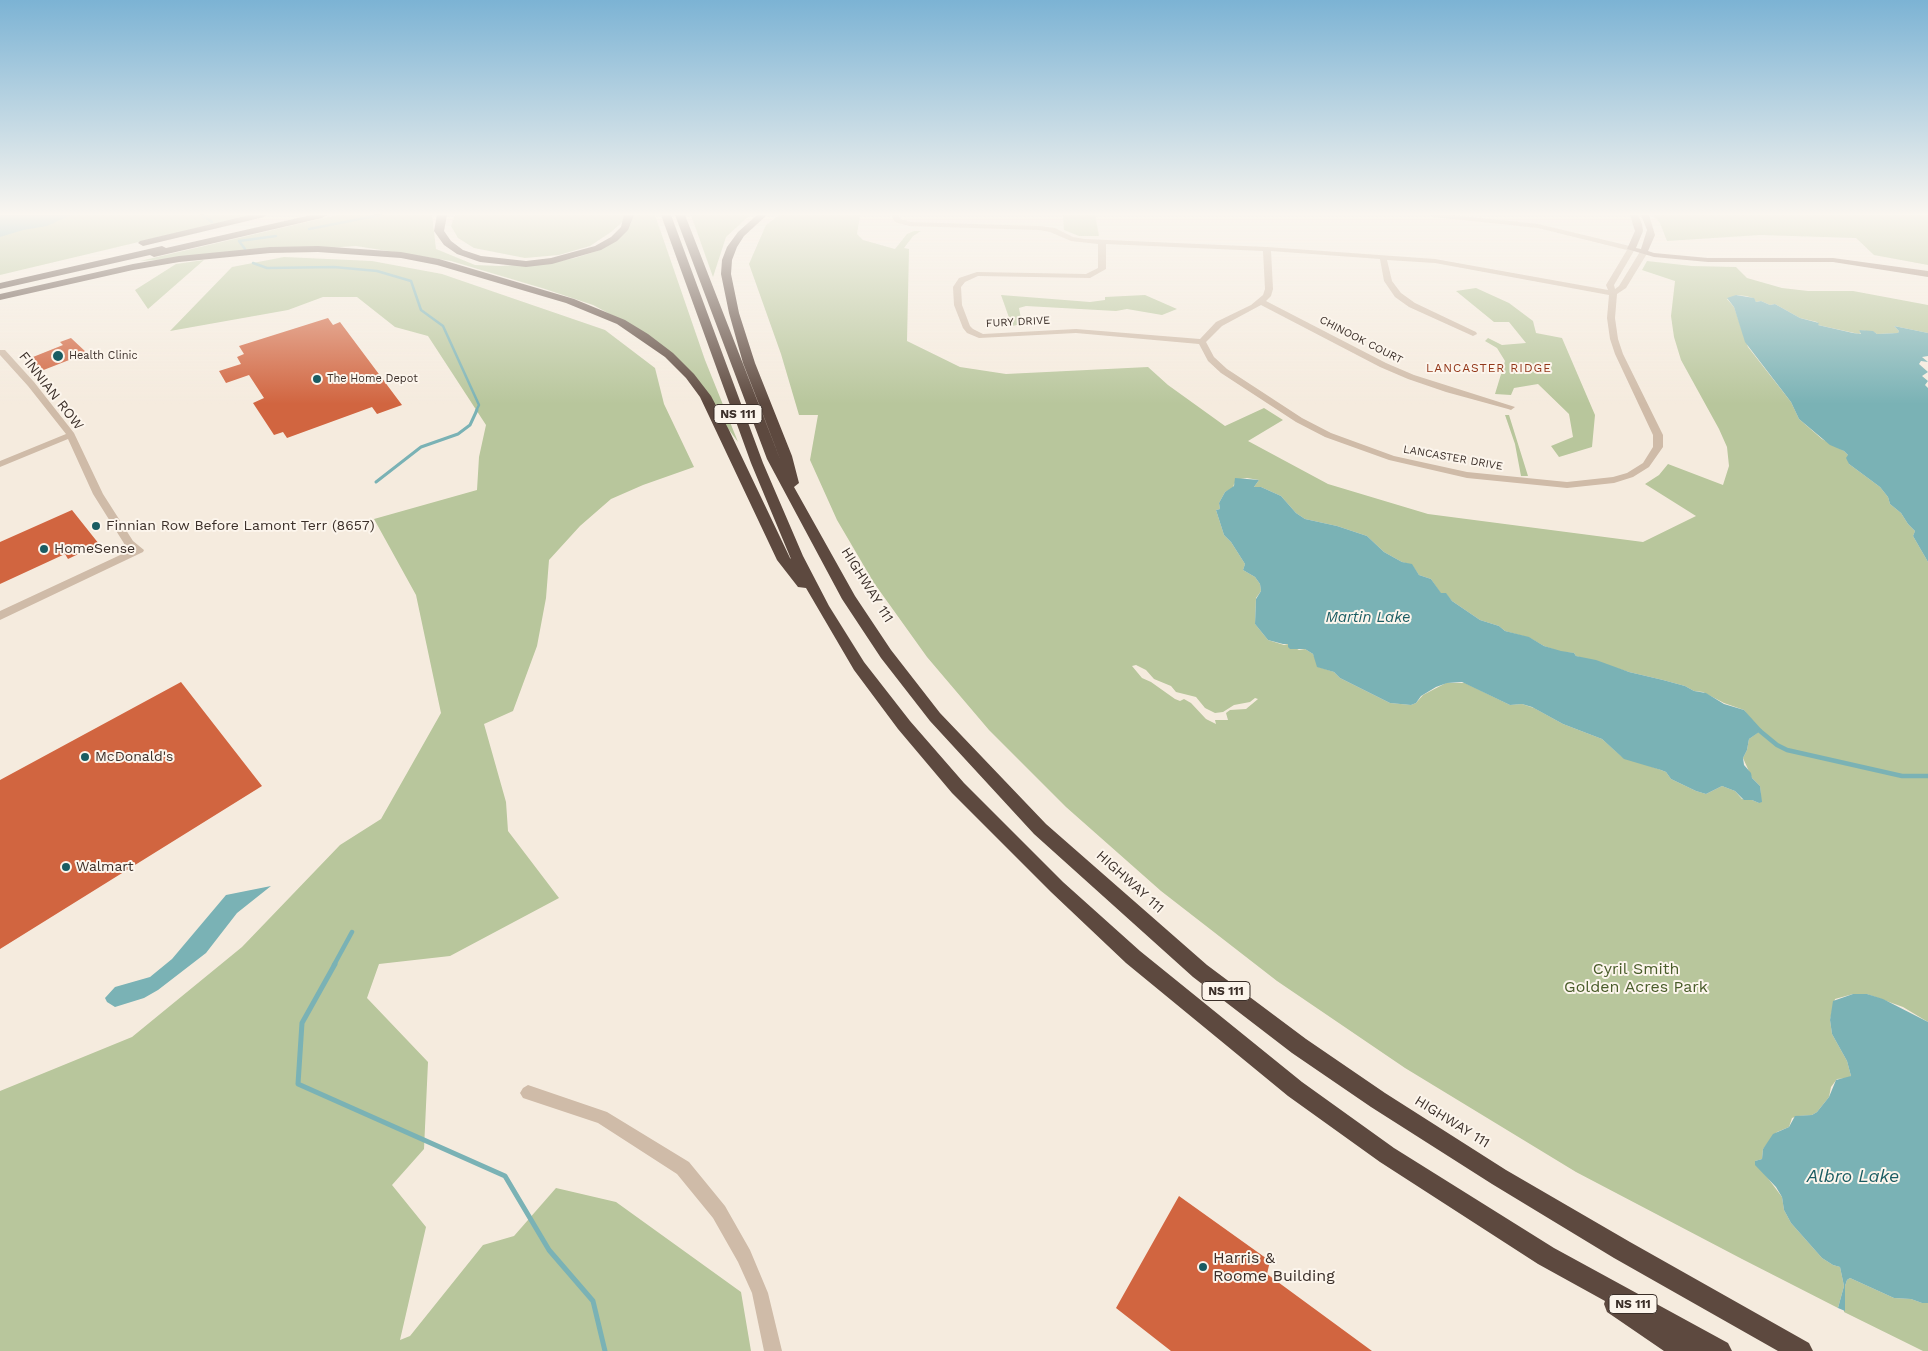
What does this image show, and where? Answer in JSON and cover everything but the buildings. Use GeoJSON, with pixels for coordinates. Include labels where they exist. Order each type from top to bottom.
{"type":"FeatureCollection","features":[{"type":"Feature","properties":{"kind":"highway"},"geometry":{"type":"LineString","coordinates":[[0,286],[35,278]]}},
{"type":"Feature","properties":{"kind":"highway"},"geometry":{"type":"LineString","coordinates":[[0,292],[58,278]]}},
{"type":"Feature","properties":{"kind":"highway"},"geometry":{"type":"LineString","coordinates":[[0,297],[84,278]]}},
{"type":"Feature","properties":{"kind":"highway"},"geometry":{"type":"LineString","coordinates":[[495,278],[594,310],[621,322],[669,355],[693,380],[705,396],[784,560],[823,608]]}},
{"type":"Feature","properties":{"kind":"highway","name":"NS 111"},"geometry":{"type":"LineString","coordinates":[[689,278],[770,498],[796,556],[823,608],[859,666],[904,725],[958,788],[1057,887],[1133,957],[1295,1089],[1387,1155],[1546,1256],[1720,1351]]}},
{"type":"Feature","properties":{"kind":"highway","name":"HIGHWAY 111"},"geometry":{"type":"LineString","coordinates":[[704,278],[773,459],[849,599],[886,654],[935,717],[1040,829],[1106,890],[1200,971],[1307,1051],[1378,1100],[1491,1172],[1614,1245],[1791,1346],[1806,1351]]}},
{"type":"Feature","properties":{"kind":"highway"},"geometry":{"type":"LineString","coordinates":[[727,278],[740,337],[754,379],[786,456],[797,502]]}},
{"type":"Feature","properties":{"kind":"highway"},"geometry":{"type":"LineString","coordinates":[[1546,1256],[1684,1351]]}},
{"type":"Feature","properties":{"kind":"street","name":"FURY DRIVE"},"geometry":{"type":"LineString","coordinates":[[967,278],[962,280],[957,288],[958,305],[966,326],[970,331],[982,336],[1076,330],[1202,342]]}},
{"type":"Feature","properties":{"kind":"street"},"geometry":{"type":"LineString","coordinates":[[1202,342],[1219,324],[1262,302],[1267,296],[1269,289],[1268,278]]}},
{"type":"Feature","properties":{"kind":"street"},"geometry":{"type":"LineString","coordinates":[[1387,278],[1398,295],[1412,305],[1473,334]]}},
{"type":"Feature","properties":{"kind":"street"},"geometry":{"type":"LineString","coordinates":[[1530,278],[1612,294],[1622,288],[1626,278]]}},
{"type":"Feature","properties":{"kind":"street","name":"LANCASTER DRIVE"},"geometry":{"type":"LineString","coordinates":[[1202,342],[1204,349],[1211,359],[1236,380],[1299,420],[1358,448],[1410,463],[1467,475],[1567,485],[1595,484],[1614,480],[1638,471],[1646,465],[1658,448],[1658,435],[1614,339],[1610,285],[1613,278]]}},
{"type":"Feature","properties":{"kind":"street","name":"CHINOOK COURT"},"geometry":{"type":"LineString","coordinates":[[1262,302],[1411,378],[1511,407]]}},
{"type":"Feature","properties":{"kind":"street","name":"FINNIAN ROW"},"geometry":{"type":"LineString","coordinates":[[2,352],[31,384],[71,435],[98,494],[129,543],[139,550]]}},
{"type":"Feature","properties":{"kind":"street"},"geometry":{"type":"LineString","coordinates":[[0,464],[71,435]]}},
{"type":"Feature","properties":{"kind":"street"},"geometry":{"type":"LineString","coordinates":[[0,616],[139,550]]}},
{"type":"Feature","properties":{"kind":"street"},"geometry":{"type":"LineString","coordinates":[[528,1093],[602,1117],[684,1168],[719,1212],[744,1256],[760,1293],[773,1351]]}},
{"type":"Feature","properties":{"kind":"green space"},"geometry":{"type":"Polygon","coordinates":[[[154,278],[183,278],[148,309],[135,290],[154,278]]]}},
{"type":"Feature","properties":{"kind":"green space"},"geometry":{"type":"Polygon","coordinates":[[[221,278],[454,278],[605,330],[655,368],[664,404],[694,467],[643,485],[611,499],[580,526],[549,560],[546,598],[537,646],[513,711],[484,724],[506,802],[508,831],[559,898],[450,956],[379,964],[367,998],[428,1062],[424,1149],[392,1185],[426,1227],[400,1340],[410,1336],[483,1245],[514,1236],[556,1188],[616,1202],[741,1292],[751,1351],[0,1351],[0,1091],[132,1037],[242,947],[340,845],[381,819],[441,713],[416,595],[374,519],[477,490],[479,457],[486,425],[428,336],[395,327],[357,297],[323,297],[288,310],[170,331],[221,278]]]}},
{"type":"Feature","properties":{"kind":"green space"},"geometry":{"type":"Polygon","coordinates":[[[508,278],[677,278],[705,360],[738,442],[696,385],[636,328],[593,305],[508,278]]]}},
{"type":"Feature","properties":{"kind":"green space","name":"Cyril Smith Golden Acres Park"},"geometry":{"type":"Polygon","coordinates":[[[754,278],[908,278],[907,341],[960,367],[1006,374],[1148,367],[1168,385],[1225,426],[1264,408],[1283,420],[1248,441],[1328,484],[1428,514],[1643,542],[1696,516],[1645,484],[1659,475],[1668,464],[1723,485],[1729,466],[1727,447],[1719,429],[1681,360],[1674,337],[1671,316],[1675,281],[1666,278],[1747,278],[1782,288],[1808,291],[1853,291],[1928,305],[1928,333],[1894,326],[1899,331],[1898,333],[1877,334],[1859,330],[1861,333],[1859,334],[1818,325],[1817,322],[1800,318],[1775,304],[1770,305],[1761,301],[1756,302],[1753,298],[1746,296],[1737,295],[1727,299],[1734,307],[1748,347],[1791,402],[1799,419],[1822,439],[1844,451],[1848,455],[1849,464],[1880,487],[1888,497],[1890,504],[1901,513],[1915,531],[1913,536],[1928,562],[1928,1022],[1903,1007],[1867,994],[1853,994],[1835,999],[1830,1020],[1832,1034],[1847,1061],[1851,1076],[1849,1078],[1837,1079],[1831,1087],[1829,1097],[1817,1112],[1812,1115],[1792,1118],[1789,1127],[1777,1132],[1763,1149],[1762,1159],[1755,1161],[1782,1197],[1784,1210],[1791,1223],[1822,1258],[1840,1267],[1844,1286],[1838,1308],[1576,1172],[1405,1068],[1277,981],[1161,891],[1066,807],[989,730],[927,657],[874,583],[837,520],[810,460],[818,415],[799,415],[781,354],[754,278]],[[1240,479],[1234,484],[1233,488],[1225,492],[1219,503],[1220,509],[1216,510],[1224,535],[1231,542],[1245,564],[1243,570],[1255,577],[1260,584],[1261,591],[1256,598],[1255,624],[1268,640],[1284,645],[1288,644],[1299,650],[1305,649],[1313,654],[1319,667],[1334,672],[1340,678],[1390,703],[1411,705],[1416,703],[1423,695],[1446,683],[1465,683],[1510,705],[1522,704],[1534,708],[1563,724],[1602,739],[1621,756],[1666,772],[1671,779],[1696,791],[1706,794],[1722,786],[1735,791],[1742,799],[1759,803],[1761,797],[1760,786],[1752,778],[1743,758],[1749,739],[1760,731],[1744,710],[1685,686],[1629,672],[1576,656],[1574,653],[1561,652],[1544,646],[1530,638],[1505,631],[1499,626],[1480,620],[1452,601],[1445,593],[1441,594],[1431,579],[1419,575],[1412,565],[1384,552],[1367,536],[1337,526],[1305,519],[1296,513],[1281,496],[1261,487],[1254,487],[1259,480],[1240,479]],[[1136,665],[1132,666],[1142,678],[1175,699],[1180,701],[1184,699],[1191,703],[1206,719],[1216,724],[1215,720],[1228,720],[1226,713],[1230,710],[1246,709],[1258,699],[1255,698],[1250,702],[1234,705],[1223,712],[1215,713],[1205,708],[1196,697],[1176,692],[1171,686],[1154,679],[1146,670],[1136,665]]]}},
{"type":"Feature","properties":{"kind":"green space"},"geometry":{"type":"Polygon","coordinates":[[[1476,288],[1509,303],[1533,321],[1536,333],[1562,338],[1595,415],[1592,447],[1559,457],[1551,446],[1573,437],[1569,414],[1538,384],[1514,388],[1511,395],[1495,394],[1505,361],[1497,348],[1485,341],[1488,338],[1502,345],[1526,343],[1509,322],[1494,322],[1456,291],[1476,288]]]}},
{"type":"Feature","properties":{"kind":"green space"},"geometry":{"type":"Polygon","coordinates":[[[1001,295],[1090,302],[1105,300],[1105,297],[1145,295],[1177,309],[1162,315],[1127,309],[1116,311],[1026,306],[1019,308],[1022,324],[1012,326],[1001,295]]]}},
{"type":"Feature","properties":{"kind":"green space"},"geometry":{"type":"Polygon","coordinates":[[[1505,415],[1509,415],[1528,476],[1521,476],[1515,444],[1505,415]]]}},
{"type":"Feature","properties":{"kind":"green space"},"geometry":{"type":"Polygon","coordinates":[[[1850,1278],[1894,1298],[1928,1303],[1928,1351],[1923,1351],[1844,1312],[1845,1286],[1850,1278]]]}},
{"type":"Feature","properties":{"kind":"water"},"geometry":{"type":"Polygon","coordinates":[[[1736,295],[1754,298],[1756,302],[1761,301],[1770,305],[1775,304],[1800,318],[1819,323],[1818,325],[1853,333],[1861,334],[1859,330],[1873,331],[1877,334],[1898,333],[1899,331],[1894,326],[1928,333],[1928,356],[1922,357],[1928,362],[1921,361],[1919,364],[1928,372],[1922,376],[1928,381],[1925,385],[1928,388],[1928,562],[1913,536],[1915,531],[1901,513],[1890,504],[1888,497],[1880,487],[1849,464],[1846,458],[1848,455],[1844,451],[1830,445],[1799,419],[1791,402],[1745,342],[1734,307],[1727,298],[1736,295]]]}},
{"type":"Feature","properties":{"kind":"water","name":"Martin Lake"},"geometry":{"type":"Polygon","coordinates":[[[1235,478],[1259,480],[1254,487],[1261,487],[1281,496],[1296,513],[1305,519],[1337,526],[1367,536],[1384,552],[1402,562],[1412,564],[1419,575],[1431,579],[1441,593],[1446,593],[1452,601],[1480,620],[1499,626],[1505,631],[1529,637],[1544,646],[1574,653],[1576,656],[1596,660],[1629,672],[1685,686],[1694,691],[1706,693],[1724,704],[1744,710],[1762,730],[1749,739],[1743,758],[1744,765],[1751,773],[1752,778],[1760,786],[1762,802],[1744,800],[1735,791],[1722,786],[1706,794],[1696,791],[1671,779],[1666,772],[1624,759],[1602,739],[1563,724],[1532,707],[1522,704],[1510,705],[1462,682],[1447,683],[1436,687],[1411,705],[1390,703],[1340,678],[1334,672],[1317,667],[1313,654],[1305,649],[1290,649],[1288,644],[1268,640],[1255,624],[1256,599],[1261,591],[1260,584],[1255,577],[1243,570],[1245,564],[1231,542],[1224,535],[1216,510],[1220,509],[1219,503],[1225,492],[1234,486],[1235,478]]]}},
{"type":"Feature","properties":{"kind":"water"},"geometry":{"type":"Polygon","coordinates":[[[271,886],[237,913],[206,953],[158,990],[144,998],[115,1007],[107,1002],[105,998],[115,987],[150,977],[172,959],[226,895],[271,886]]]}},
{"type":"Feature","properties":{"kind":"water","name":"Albro Lake"},"geometry":{"type":"Polygon","coordinates":[[[1853,994],[1867,994],[1883,999],[1928,1022],[1928,1303],[1894,1298],[1850,1278],[1845,1286],[1845,1311],[1838,1308],[1844,1286],[1840,1267],[1822,1258],[1791,1223],[1784,1210],[1782,1197],[1776,1187],[1755,1165],[1755,1161],[1762,1159],[1763,1149],[1773,1134],[1789,1127],[1795,1116],[1812,1115],[1817,1112],[1829,1097],[1836,1080],[1851,1076],[1847,1061],[1832,1034],[1830,1020],[1833,1001],[1853,994]]]}},
{"type":"Feature","properties":{"kind":"waterway"},"geometry":{"type":"LineString","coordinates":[[401,278],[411,281],[421,310],[443,326],[479,405],[476,411]]}},
{"type":"Feature","properties":{"kind":"waterway"},"geometry":{"type":"LineString","coordinates":[[376,482],[421,447],[458,434],[470,425],[477,410]]}},
{"type":"Feature","properties":{"kind":"waterway"},"geometry":{"type":"LineString","coordinates":[[1760,731],[1777,745],[1787,750],[1902,776],[1928,776]]}},
{"type":"Feature","properties":{"kind":"waterway"},"geometry":{"type":"LineString","coordinates":[[334,965],[352,932]]}},
{"type":"Feature","properties":{"kind":"waterway"},"geometry":{"type":"LineString","coordinates":[[335,964],[302,1023],[298,1084],[505,1176],[549,1250],[593,1301],[605,1351]]}},
{"type":"Feature","properties":{"kind":"place","name":"Health Clinic"},"geometry":{"type":"Point","coordinates":[58,356]}},
{"type":"Feature","properties":{"kind":"place","name":"The Home Depot"},"geometry":{"type":"Point","coordinates":[317,379]}},
{"type":"Feature","properties":{"kind":"place","name":"Finnian Row Before Lamont Terr (8657)"},"geometry":{"type":"Point","coordinates":[96,526]}},
{"type":"Feature","properties":{"kind":"place","name":"HomeSense"},"geometry":{"type":"Point","coordinates":[44,549]}},
{"type":"Feature","properties":{"kind":"place","name":"McDonald's"},"geometry":{"type":"Point","coordinates":[85,757]}},
{"type":"Feature","properties":{"kind":"place","name":"Walmart"},"geometry":{"type":"Point","coordinates":[66,867]}},
{"type":"Feature","properties":{"kind":"place","name":"Harris & Roome Building"},"geometry":{"type":"Point","coordinates":[1203,1267]}},
{"type":"Feature","properties":{"kind":"district","name":"LANCASTER RIDGE"},"geometry":{"type":"Point","coordinates":[1489,368]}}]}
